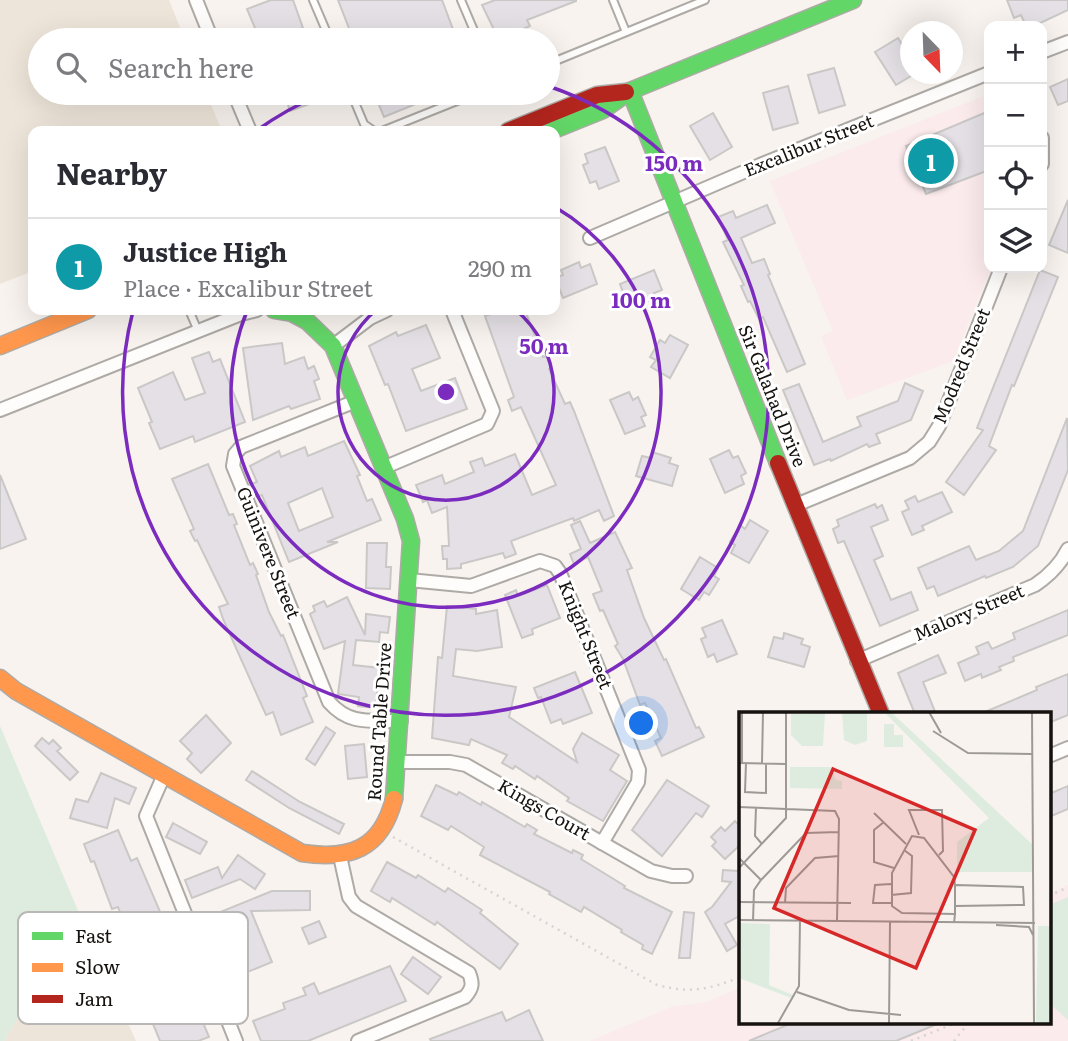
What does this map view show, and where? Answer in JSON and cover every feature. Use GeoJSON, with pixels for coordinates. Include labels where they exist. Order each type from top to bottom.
{"type":"FeatureCollection","features":[{"type":"Feature","properties":{"kind":"street"},"geometry":{"type":"LineString","coordinates":[[196,0],[207,28]]}},
{"type":"Feature","properties":{"kind":"street"},"geometry":{"type":"LineString","coordinates":[[560,127],[603,110],[630,91],[853,0]]}},
{"type":"Feature","properties":{"kind":"street"},"geometry":{"type":"LineString","coordinates":[[1047,50],[1068,42]]}},
{"type":"Feature","properties":{"kind":"street","name":"Excalibur Street"},"geometry":{"type":"LineString","coordinates":[[590,238],[760,165],[984,75]]}},
{"type":"Feature","properties":{"kind":"street"},"geometry":{"type":"LineString","coordinates":[[520,126],[597,95],[630,91]]}},
{"type":"Feature","properties":{"kind":"street","name":"Sir Galahad Drive"},"geometry":{"type":"LineString","coordinates":[[630,91],[880,712]]}},
{"type":"Feature","properties":{"kind":"street"},"geometry":{"type":"LineString","coordinates":[[239,105],[248,126]]}},
{"type":"Feature","properties":{"kind":"street","name":"Modred Street"},"geometry":{"type":"LineString","coordinates":[[796,505],[910,458],[929,442],[939,426],[999,273]]}},
{"type":"Feature","properties":{"kind":"street"},"geometry":{"type":"LineString","coordinates":[[0,346],[76,315]]}},
{"type":"Feature","properties":{"kind":"street"},"geometry":{"type":"LineString","coordinates":[[0,410],[243,315]]}},
{"type":"Feature","properties":{"kind":"street","name":"Round Table Drive"},"geometry":{"type":"LineString","coordinates":[[297,315],[319,329],[333,346],[405,519],[411,541],[398,762],[392,812],[380,832]]}},
{"type":"Feature","properties":{"kind":"street"},"geometry":{"type":"LineString","coordinates":[[333,346],[376,315]]}},
{"type":"Feature","properties":{"kind":"street"},"geometry":{"type":"LineString","coordinates":[[383,468],[490,421],[493,411],[454,315]]}},
{"type":"Feature","properties":{"kind":"street","name":"Guinivere Street"},"geometry":{"type":"LineString","coordinates":[[356,401],[241,447],[235,454],[233,466],[330,702],[339,713],[353,720],[401,721]]}},
{"type":"Feature","properties":{"kind":"street","name":"Malory Street"},"geometry":{"type":"LineString","coordinates":[[858,661],[1035,585],[1050,575],[1068,549]]}},
{"type":"Feature","properties":{"kind":"street","name":"Knight Street"},"geometry":{"type":"LineString","coordinates":[[409,580],[471,586],[540,561],[555,566],[639,771],[638,782],[602,843]]}},
{"type":"Feature","properties":{"kind":"street"},"geometry":{"type":"LineString","coordinates":[[0,678],[16,691],[302,853],[324,858],[340,856],[358,850],[380,832]]}},
{"type":"Feature","properties":{"kind":"street"},"geometry":{"type":"LineString","coordinates":[[1050,756],[1068,748]]}},
{"type":"Feature","properties":{"kind":"street","name":"Kings Court"},"geometry":{"type":"LineString","coordinates":[[398,762],[450,762],[466,765],[651,871],[686,876]]}},
{"type":"Feature","properties":{"kind":"street"},"geometry":{"type":"LineString","coordinates":[[164,775],[146,816],[184,912]]}},
{"type":"Feature","properties":{"kind":"street"},"geometry":{"type":"LineString","coordinates":[[340,856],[348,897],[356,906],[469,972],[472,983],[471,991],[465,997],[358,1041]]}},
{"type":"Feature","properties":{"kind":"street"},"geometry":{"type":"LineString","coordinates":[[229,1024],[236,1041]]}},
{"type":"Feature","properties":{"kind":"lane"},"geometry":{"type":"LineString","coordinates":[[313,0],[325,28]]}},
{"type":"Feature","properties":{"kind":"lane"},"geometry":{"type":"LineString","coordinates":[[461,0],[473,28]]}},
{"type":"Feature","properties":{"kind":"lane"},"geometry":{"type":"LineString","coordinates":[[613,0],[626,32]]}},
{"type":"Feature","properties":{"kind":"lane"},"geometry":{"type":"LineString","coordinates":[[560,59],[705,0]]}},
{"type":"Feature","properties":{"kind":"lane"},"geometry":{"type":"LineString","coordinates":[[356,105],[366,126]]}},
{"type":"Feature","properties":{"kind":"lane"},"geometry":{"type":"LineString","coordinates":[[394,126],[447,105]]}},
{"type":"Feature","properties":{"kind":"lane"},"geometry":{"type":"LineString","coordinates":[[191,315],[198,331]]}},
{"type":"Feature","properties":{"kind":"path"},"geometry":{"type":"LineString","coordinates":[[380,832],[400,840],[657,985],[680,991],[698,990],[739,978]]}},
{"type":"Feature","properties":{"kind":"path"},"geometry":{"type":"LineString","coordinates":[[1050,896],[1068,887]]}},
{"type":"Feature","properties":{"kind":"path"},"geometry":{"type":"LineString","coordinates":[[911,1041],[953,1024]]}},
{"type":"Feature","properties":{"kind":"path"},"geometry":{"type":"LineString","coordinates":[[954,1041],[967,1024]]}},
{"type":"Feature","properties":{"kind":"shaded area"},"geometry":{"type":"Polygon","coordinates":[[[0,0],[169,0],[180,28],[28,28],[28,105],[211,105],[220,126],[28,126],[28,273],[0,284],[0,0]]]}},
{"type":"Feature","properties":{"kind":"shaded area"},"geometry":{"type":"Polygon","coordinates":[[[984,96],[984,273],[989,273],[953,361],[847,400],[821,336],[833,331],[770,181],[984,96]]]}},
{"type":"Feature","properties":{"kind":"shaded area"},"geometry":{"type":"Polygon","coordinates":[[[1068,885],[1068,1041],[590,1041],[671,1007],[707,1002],[739,988],[739,1024],[1050,1024],[1050,893],[1068,885]]]}},
{"type":"Feature","properties":{"kind":"shaded area"},"geometry":{"type":"Polygon","coordinates":[[[18,1017],[18,1024],[128,1024],[136,1041],[4,1041],[18,1017]]]}},
{"type":"Feature","properties":{"kind":"green space"},"geometry":{"type":"Polygon","coordinates":[[[0,726],[79,912],[18,912],[18,1017],[4,1041],[0,1041],[0,726]]]}},
{"type":"Feature","properties":{"kind":"green space"},"geometry":{"type":"Polygon","coordinates":[[[1068,897],[1068,1020],[1050,1004],[1050,905],[1068,897]]]}},
{"type":"Feature","properties":{"kind":"building"},"geometry":{"type":"Polygon","coordinates":[[[271,0],[293,0],[303,28],[255,28],[247,9],[271,0]]]}},
{"type":"Feature","properties":{"kind":"building"},"geometry":{"type":"Polygon","coordinates":[[[338,0],[442,0],[452,28],[349,28],[338,0]]]}},
{"type":"Feature","properties":{"kind":"building"},"geometry":{"type":"Polygon","coordinates":[[[495,0],[576,0],[527,20],[530,26],[526,28],[493,28],[482,5],[495,0]]]}},
{"type":"Feature","properties":{"kind":"building"},"geometry":{"type":"Polygon","coordinates":[[[1007,0],[1068,0],[1068,10],[1045,21],[1024,21],[1021,15],[1014,18],[1007,0]]]}},
{"type":"Feature","properties":{"kind":"building"},"geometry":{"type":"Polygon","coordinates":[[[898,38],[900,83],[896,85],[875,52],[898,38]]]}},
{"type":"Feature","properties":{"kind":"building"},"geometry":{"type":"Polygon","coordinates":[[[834,68],[845,105],[819,113],[808,75],[834,68]]]}},
{"type":"Feature","properties":{"kind":"building"},"geometry":{"type":"Polygon","coordinates":[[[1068,79],[1068,101],[1058,105],[1050,87],[1068,79]]]}},
{"type":"Feature","properties":{"kind":"building"},"geometry":{"type":"Polygon","coordinates":[[[788,86],[798,123],[773,130],[763,93],[788,86]]]}},
{"type":"Feature","properties":{"kind":"building"},"geometry":{"type":"Polygon","coordinates":[[[288,105],[307,105],[290,111],[288,105]]]}},
{"type":"Feature","properties":{"kind":"building"},"geometry":{"type":"Polygon","coordinates":[[[379,105],[413,105],[384,117],[379,105]]]}},
{"type":"Feature","properties":{"kind":"building"},"geometry":{"type":"Polygon","coordinates":[[[713,113],[732,147],[710,160],[690,126],[713,113]]]}},
{"type":"Feature","properties":{"kind":"building"},"geometry":{"type":"Polygon","coordinates":[[[984,113],[984,172],[926,194],[906,146],[984,113]]]}},
{"type":"Feature","properties":{"kind":"building"},"geometry":{"type":"Polygon","coordinates":[[[605,147],[619,181],[599,189],[596,181],[590,183],[583,165],[588,163],[585,154],[605,147]]]}},
{"type":"Feature","properties":{"kind":"building"},"geometry":{"type":"Polygon","coordinates":[[[1068,200],[1068,253],[1049,245],[1068,200]]]}},
{"type":"Feature","properties":{"kind":"building"},"geometry":{"type":"Polygon","coordinates":[[[767,205],[775,223],[741,238],[752,263],[764,259],[805,364],[787,372],[763,317],[759,319],[750,301],[748,302],[741,286],[744,285],[723,242],[728,240],[718,217],[733,211],[736,218],[767,205]]]}},
{"type":"Feature","properties":{"kind":"building"},"geometry":{"type":"Polygon","coordinates":[[[579,262],[581,268],[590,264],[597,284],[563,298],[560,290],[560,276],[563,275],[561,270],[579,262]]]}},
{"type":"Feature","properties":{"kind":"building"},"geometry":{"type":"Polygon","coordinates":[[[654,270],[662,290],[654,293],[656,298],[638,305],[636,300],[627,303],[620,284],[654,270]]]}},
{"type":"Feature","properties":{"kind":"building"},"geometry":{"type":"Polygon","coordinates":[[[1039,273],[1058,277],[989,446],[996,450],[964,495],[946,482],[983,430],[977,428],[1039,273]]]}},
{"type":"Feature","properties":{"kind":"building"},"geometry":{"type":"Polygon","coordinates":[[[527,315],[543,357],[547,356],[551,368],[549,369],[565,404],[570,402],[574,411],[614,516],[604,521],[599,510],[574,521],[573,518],[511,541],[516,554],[505,558],[503,553],[461,564],[461,568],[447,569],[447,559],[443,559],[442,546],[449,546],[447,507],[432,513],[427,500],[423,502],[416,485],[442,475],[445,484],[474,472],[470,462],[482,458],[485,466],[515,454],[532,495],[556,485],[521,407],[512,411],[508,400],[514,397],[485,316],[527,315]]]}},
{"type":"Feature","properties":{"kind":"building"},"geometry":{"type":"Polygon","coordinates":[[[426,325],[440,358],[412,369],[421,391],[455,378],[467,409],[406,431],[388,384],[385,385],[369,346],[396,332],[398,336],[426,325]]]}},
{"type":"Feature","properties":{"kind":"building"},"geometry":{"type":"Polygon","coordinates":[[[670,335],[688,345],[670,378],[651,367],[656,360],[650,357],[660,340],[665,343],[670,335]]]}},
{"type":"Feature","properties":{"kind":"building"},"geometry":{"type":"Polygon","coordinates":[[[282,343],[285,364],[304,357],[308,369],[314,366],[319,379],[314,381],[320,399],[291,409],[289,406],[253,420],[243,348],[282,343]]]}},
{"type":"Feature","properties":{"kind":"building"},"geometry":{"type":"Polygon","coordinates":[[[209,352],[213,362],[220,359],[245,422],[195,442],[193,436],[160,449],[138,388],[173,372],[185,400],[205,393],[192,358],[209,352]]]}},
{"type":"Feature","properties":{"kind":"building"},"geometry":{"type":"Polygon","coordinates":[[[905,383],[923,391],[911,420],[876,434],[880,443],[869,447],[867,444],[831,461],[830,459],[814,465],[783,390],[799,384],[823,442],[861,426],[857,417],[898,401],[905,383]]]}},
{"type":"Feature","properties":{"kind":"building"},"geometry":{"type":"Polygon","coordinates":[[[629,392],[633,400],[638,397],[646,415],[641,417],[645,426],[625,434],[610,400],[629,392]]]}},
{"type":"Feature","properties":{"kind":"building"},"geometry":{"type":"Polygon","coordinates":[[[1067,418],[1068,470],[1038,546],[1013,567],[986,578],[985,576],[938,596],[934,586],[927,589],[918,568],[969,546],[976,560],[999,551],[1023,531],[1067,418]]]}},
{"type":"Feature","properties":{"kind":"building"},"geometry":{"type":"Polygon","coordinates":[[[344,441],[360,475],[357,476],[367,501],[372,499],[381,520],[327,542],[338,542],[289,562],[262,495],[257,497],[251,484],[257,482],[250,466],[279,451],[281,457],[305,447],[308,456],[344,441]],[[322,488],[288,503],[299,531],[333,517],[322,488]]]}},
{"type":"Feature","properties":{"kind":"building"},"geometry":{"type":"Polygon","coordinates":[[[729,450],[733,458],[738,456],[746,473],[741,476],[744,484],[725,493],[710,459],[729,450]]]}},
{"type":"Feature","properties":{"kind":"building"},"geometry":{"type":"Polygon","coordinates":[[[652,452],[671,458],[669,463],[678,466],[672,486],[636,476],[642,456],[651,458],[652,452]]]}},
{"type":"Feature","properties":{"kind":"building"},"geometry":{"type":"Polygon","coordinates":[[[208,464],[229,515],[233,514],[237,524],[234,525],[250,565],[253,563],[258,574],[256,575],[269,612],[281,636],[283,635],[307,696],[303,698],[313,722],[281,735],[273,712],[266,715],[223,619],[219,607],[228,604],[190,531],[194,529],[172,479],[208,464]]]}},
{"type":"Feature","properties":{"kind":"building"},"geometry":{"type":"Polygon","coordinates":[[[0,475],[26,539],[0,549],[0,475]]]}},
{"type":"Feature","properties":{"kind":"building"},"geometry":{"type":"Polygon","coordinates":[[[942,492],[952,512],[922,526],[924,530],[912,535],[902,512],[909,509],[905,501],[915,496],[918,502],[942,492]]]}},
{"type":"Feature","properties":{"kind":"building"},"geometry":{"type":"Polygon","coordinates":[[[875,504],[877,508],[882,505],[888,520],[871,527],[883,556],[874,560],[891,600],[911,592],[918,610],[880,626],[844,541],[838,543],[833,529],[839,526],[837,520],[875,504]]]}},
{"type":"Feature","properties":{"kind":"building"},"geometry":{"type":"Polygon","coordinates":[[[750,520],[768,531],[749,563],[731,553],[735,545],[730,542],[740,525],[745,529],[750,520]]]}},
{"type":"Feature","properties":{"kind":"building"},"geometry":{"type":"Polygon","coordinates":[[[580,521],[590,543],[615,532],[632,568],[627,570],[644,618],[664,660],[666,659],[696,728],[699,727],[704,737],[662,756],[655,741],[661,738],[645,703],[640,705],[623,659],[615,646],[618,644],[593,594],[602,591],[588,557],[574,564],[570,554],[581,549],[571,525],[580,521]]]}},
{"type":"Feature","properties":{"kind":"building"},"geometry":{"type":"Polygon","coordinates":[[[367,543],[387,543],[386,567],[391,567],[390,589],[366,588],[367,543]]]}},
{"type":"Feature","properties":{"kind":"building"},"geometry":{"type":"Polygon","coordinates":[[[700,557],[718,568],[714,576],[719,579],[709,595],[704,592],[699,600],[681,589],[700,557]]]}},
{"type":"Feature","properties":{"kind":"building"},"geometry":{"type":"Polygon","coordinates":[[[547,585],[560,618],[532,629],[533,634],[522,638],[505,595],[516,590],[518,596],[547,585]]]}},
{"type":"Feature","properties":{"kind":"building"},"geometry":{"type":"Polygon","coordinates":[[[347,597],[365,635],[366,614],[390,617],[388,633],[380,632],[379,642],[356,640],[353,665],[380,668],[375,708],[358,706],[359,697],[338,694],[345,641],[324,649],[310,614],[315,611],[313,606],[324,601],[327,607],[347,597]]]}},
{"type":"Feature","properties":{"kind":"building"},"geometry":{"type":"Polygon","coordinates":[[[447,606],[476,609],[476,614],[497,610],[502,647],[477,651],[456,649],[453,676],[516,687],[509,717],[577,762],[573,749],[582,733],[619,755],[610,770],[627,781],[603,821],[567,801],[569,798],[537,776],[535,779],[515,766],[513,769],[502,763],[507,755],[471,739],[469,745],[432,738],[438,657],[442,658],[447,606]]]}},
{"type":"Feature","properties":{"kind":"building"},"geometry":{"type":"Polygon","coordinates":[[[1068,610],[1068,635],[1013,657],[1014,661],[999,667],[1001,670],[965,681],[958,663],[979,654],[976,647],[988,642],[992,649],[1015,639],[1013,633],[1068,610]]]}},
{"type":"Feature","properties":{"kind":"building"},"geometry":{"type":"Polygon","coordinates":[[[722,620],[737,654],[717,662],[714,654],[708,657],[701,639],[706,637],[702,628],[722,620]]]}},
{"type":"Feature","properties":{"kind":"building"},"geometry":{"type":"Polygon","coordinates":[[[784,633],[803,639],[801,644],[810,647],[804,667],[768,657],[774,637],[783,639],[784,633]]]}},
{"type":"Feature","properties":{"kind":"building"},"geometry":{"type":"Polygon","coordinates":[[[938,655],[946,673],[923,682],[935,712],[914,712],[898,673],[938,655]]]}},
{"type":"Feature","properties":{"kind":"building"},"geometry":{"type":"Polygon","coordinates":[[[575,672],[592,713],[563,724],[561,719],[551,723],[541,697],[538,698],[534,688],[575,672]]]}},
{"type":"Feature","properties":{"kind":"building"},"geometry":{"type":"Polygon","coordinates":[[[1068,674],[1068,715],[1051,722],[1050,712],[985,712],[1037,690],[1036,687],[1068,674]]]}},
{"type":"Feature","properties":{"kind":"building"},"geometry":{"type":"Polygon","coordinates":[[[206,715],[231,743],[201,773],[187,759],[192,753],[180,741],[206,715]]]}},
{"type":"Feature","properties":{"kind":"building"},"geometry":{"type":"Polygon","coordinates":[[[326,727],[335,733],[315,765],[306,759],[326,727]]]}},
{"type":"Feature","properties":{"kind":"building"},"geometry":{"type":"Polygon","coordinates":[[[42,738],[49,744],[53,740],[61,748],[57,751],[78,772],[70,780],[35,746],[42,738]]]}},
{"type":"Feature","properties":{"kind":"building"},"geometry":{"type":"Polygon","coordinates":[[[364,744],[367,777],[348,779],[345,746],[364,744]]]}},
{"type":"Feature","properties":{"kind":"building"},"geometry":{"type":"Polygon","coordinates":[[[252,771],[300,802],[344,824],[339,834],[289,808],[246,780],[252,771]]]}},
{"type":"Feature","properties":{"kind":"building"},"geometry":{"type":"Polygon","coordinates":[[[101,773],[136,788],[129,804],[115,798],[107,828],[70,818],[76,799],[88,802],[101,773]]]}},
{"type":"Feature","properties":{"kind":"building"},"geometry":{"type":"Polygon","coordinates":[[[667,780],[709,806],[702,817],[696,813],[662,856],[632,830],[667,780]]]}},
{"type":"Feature","properties":{"kind":"building"},"geometry":{"type":"Polygon","coordinates":[[[436,785],[457,795],[459,792],[481,805],[482,802],[525,827],[527,824],[537,830],[534,834],[572,853],[573,850],[583,855],[581,859],[625,886],[624,888],[672,912],[652,954],[642,949],[643,945],[621,932],[622,930],[584,907],[581,912],[549,894],[550,892],[480,855],[484,847],[451,826],[448,830],[421,816],[436,785]]]}},
{"type":"Feature","properties":{"kind":"building"},"geometry":{"type":"Polygon","coordinates":[[[1068,786],[1068,809],[1050,817],[1050,794],[1068,786]]]}},
{"type":"Feature","properties":{"kind":"building"},"geometry":{"type":"Polygon","coordinates":[[[735,821],[739,825],[739,846],[725,859],[712,846],[716,842],[711,837],[721,827],[725,831],[735,821]]]}},
{"type":"Feature","properties":{"kind":"building"},"geometry":{"type":"Polygon","coordinates":[[[173,823],[207,842],[200,854],[166,837],[173,823]]]}},
{"type":"Feature","properties":{"kind":"building"},"geometry":{"type":"Polygon","coordinates":[[[118,830],[131,861],[137,858],[160,912],[120,912],[118,907],[112,909],[94,861],[91,862],[84,844],[118,830]]]}},
{"type":"Feature","properties":{"kind":"building"},"geometry":{"type":"Polygon","coordinates":[[[238,855],[265,874],[255,889],[240,879],[192,898],[185,880],[218,867],[222,878],[238,855]]]}},
{"type":"Feature","properties":{"kind":"building"},"geometry":{"type":"Polygon","coordinates":[[[387,862],[416,878],[418,875],[445,892],[448,888],[482,910],[480,913],[518,944],[500,969],[437,922],[435,925],[392,898],[390,902],[371,891],[387,862]]]}},
{"type":"Feature","properties":{"kind":"building"},"geometry":{"type":"Polygon","coordinates":[[[723,870],[739,871],[739,916],[725,924],[737,945],[727,951],[705,912],[731,882],[722,881],[723,870]]]}},
{"type":"Feature","properties":{"kind":"building"},"geometry":{"type":"Polygon","coordinates":[[[272,891],[310,891],[310,910],[251,911],[272,962],[248,972],[248,912],[220,912],[272,891]]]}},
{"type":"Feature","properties":{"kind":"building"},"geometry":{"type":"Polygon","coordinates":[[[684,912],[694,913],[690,958],[679,958],[684,912]]]}},
{"type":"Feature","properties":{"kind":"building"},"geometry":{"type":"Polygon","coordinates":[[[319,921],[326,937],[309,944],[302,928],[319,921]]]}},
{"type":"Feature","properties":{"kind":"building"},"geometry":{"type":"Polygon","coordinates":[[[413,957],[441,977],[428,994],[401,974],[413,957]]]}},
{"type":"Feature","properties":{"kind":"building"},"geometry":{"type":"Polygon","coordinates":[[[390,966],[406,1001],[308,1041],[261,1041],[253,1021],[285,1009],[283,1003],[306,995],[303,988],[314,983],[319,994],[390,966]]]}},
{"type":"Feature","properties":{"kind":"building"},"geometry":{"type":"Polygon","coordinates":[[[529,1010],[543,1041],[430,1039],[502,1012],[506,1021],[529,1010]]]}},
{"type":"Feature","properties":{"kind":"building"},"geometry":{"type":"Polygon","coordinates":[[[153,1024],[204,1024],[209,1037],[198,1041],[160,1041],[153,1024]]]}},
{"type":"Feature","properties":{"kind":"building"},"geometry":{"type":"Polygon","coordinates":[[[789,1024],[937,1024],[896,1041],[749,1041],[789,1024]]]}},
{"type":"Feature","properties":{"kind":"traffic: fast"},"geometry":{"type":"LineString","coordinates":[[560,127],[603,110],[630,91],[853,0]]}},
{"type":"Feature","properties":{"kind":"traffic: fast"},"geometry":{"type":"LineString","coordinates":[[630,91],[778,463]]}},
{"type":"Feature","properties":{"kind":"traffic: fast"},"geometry":{"type":"LineString","coordinates":[[296,315],[307,321],[333,346],[405,519],[411,541],[394,799]]}},
{"type":"Feature","properties":{"kind":"traffic: slow"},"geometry":{"type":"LineString","coordinates":[[0,346],[76,315]]}},
{"type":"Feature","properties":{"kind":"traffic: slow"},"geometry":{"type":"LineString","coordinates":[[0,678],[16,691],[302,853],[334,855],[361,848],[381,830],[394,799]]}},
{"type":"Feature","properties":{"kind":"traffic: jam"},"geometry":{"type":"LineString","coordinates":[[520,126],[597,95],[626,92]]}},
{"type":"Feature","properties":{"kind":"traffic: jam"},"geometry":{"type":"LineString","coordinates":[[778,463],[880,712]]}},
{"type":"Feature","properties":{"kind":"place","name":"Justice High"},"geometry":{"type":"Point","coordinates":[931,161]}}]}
